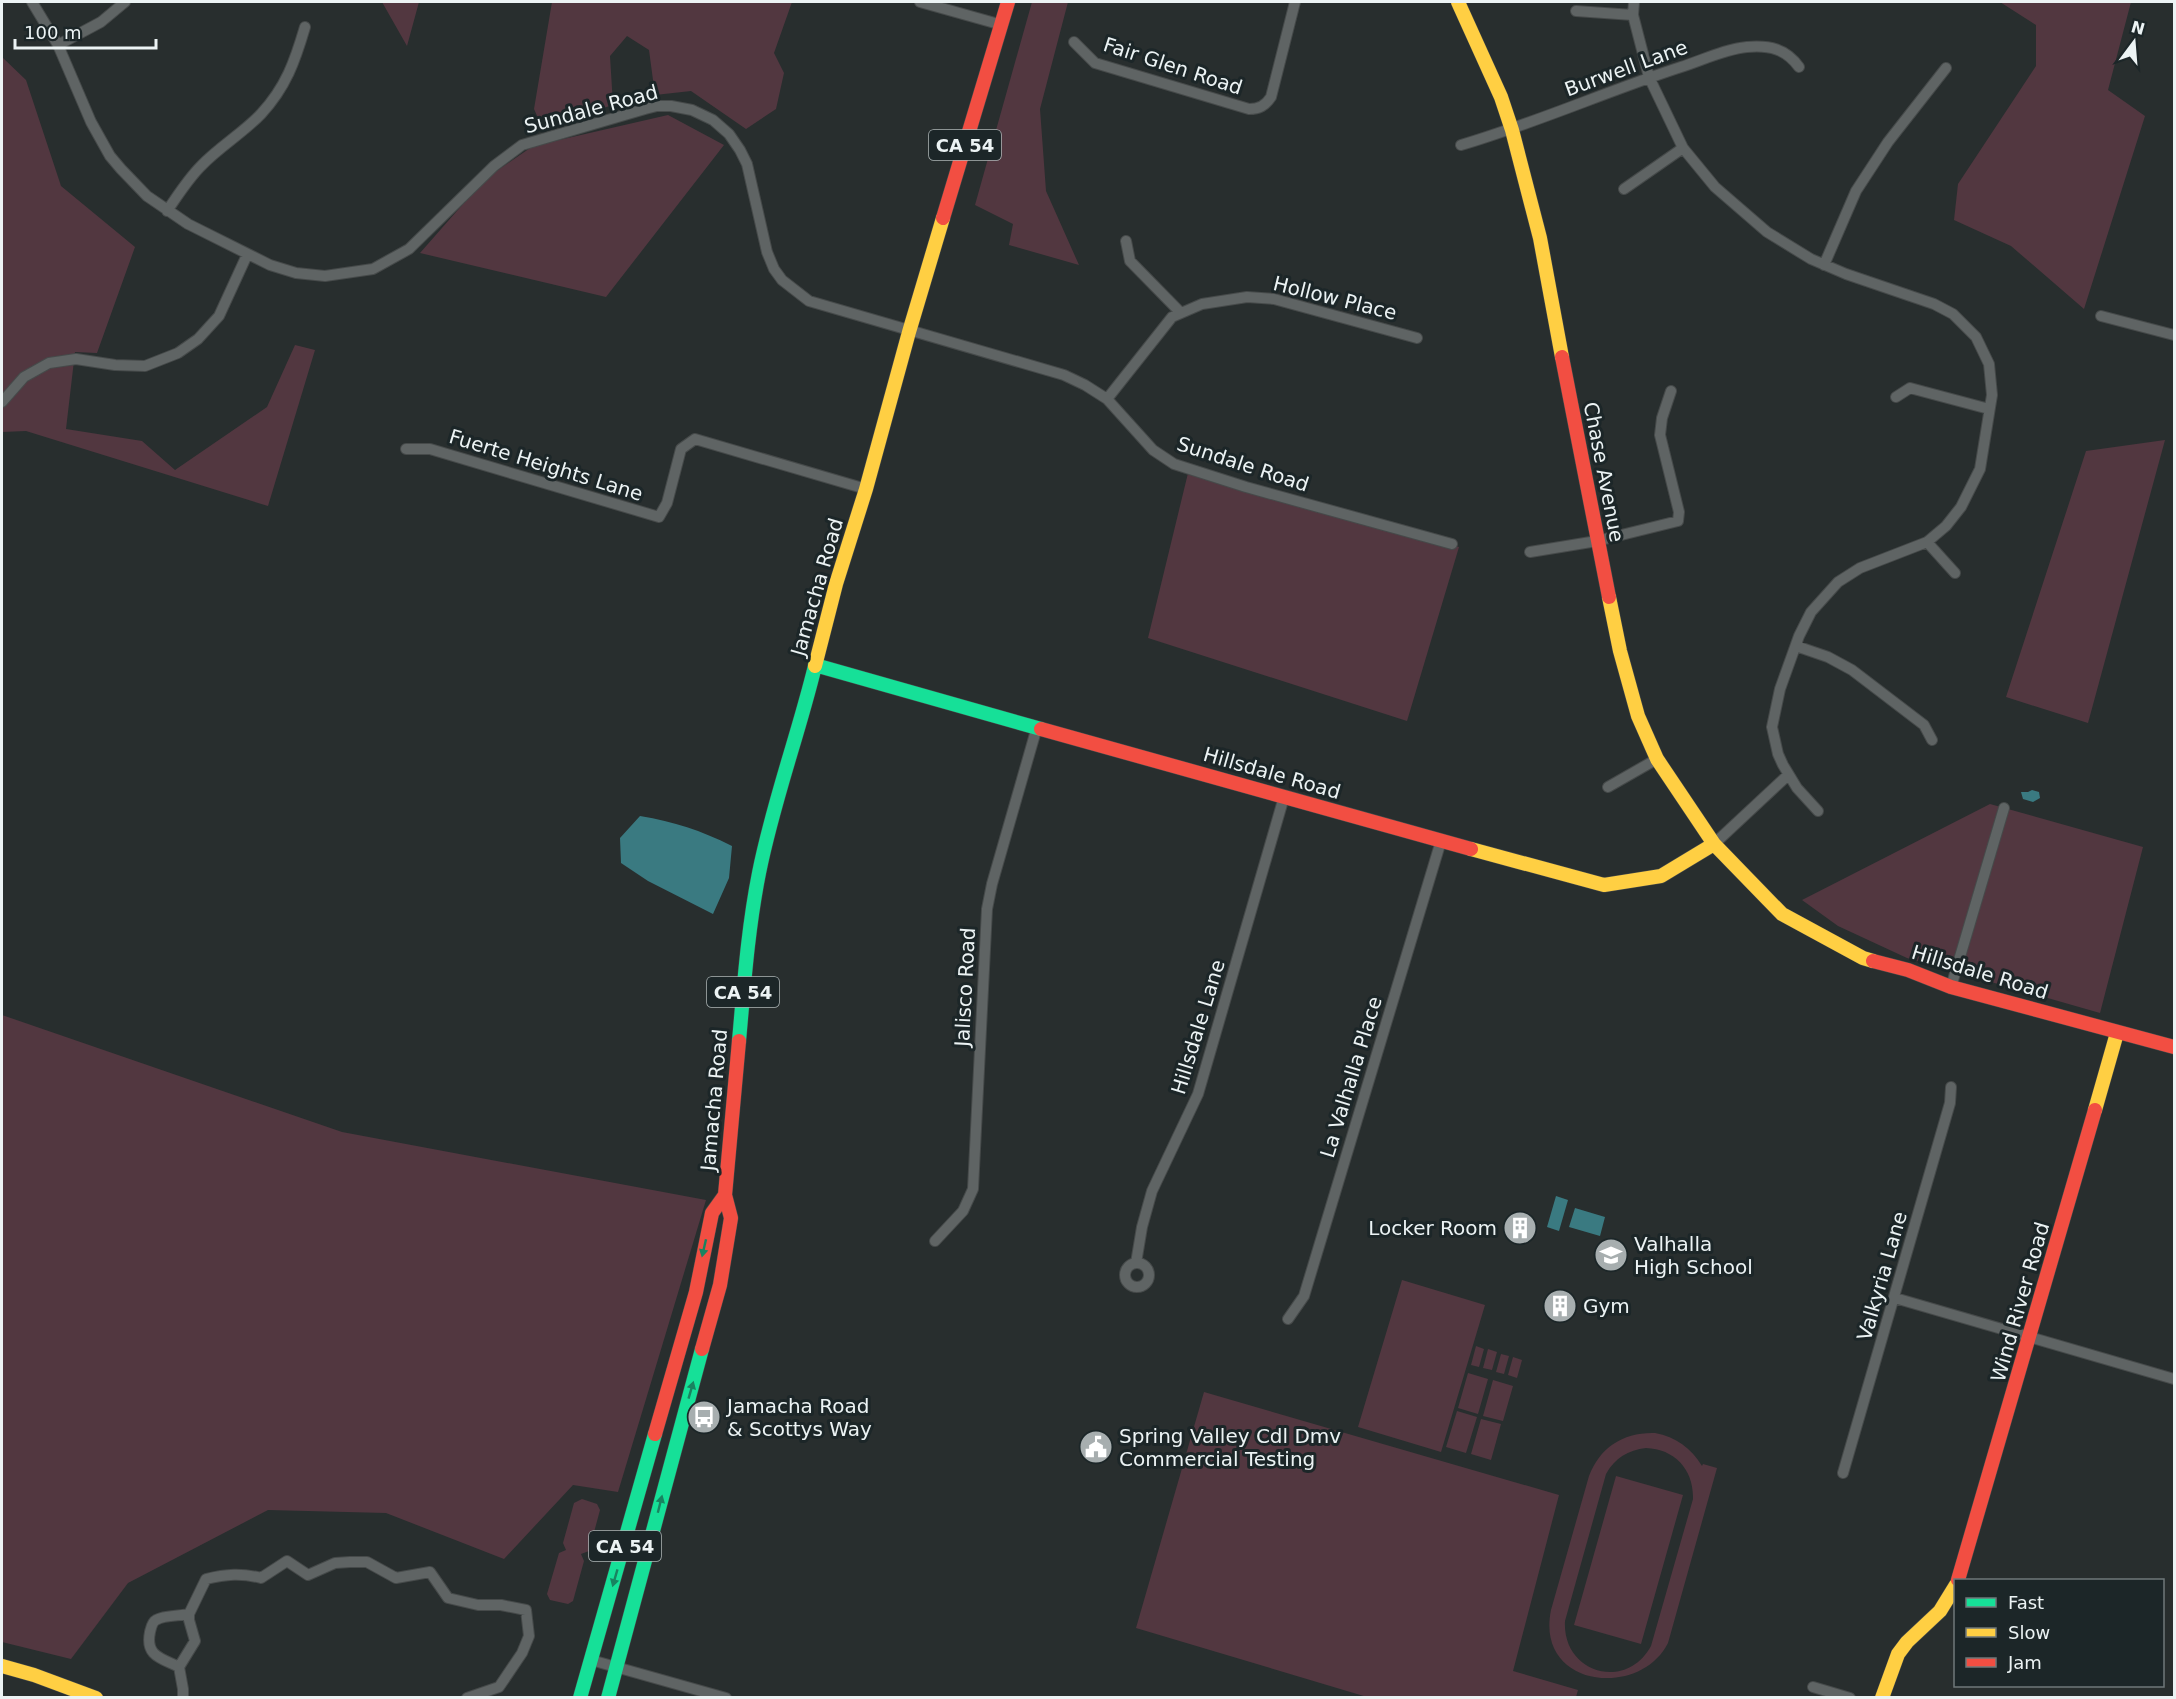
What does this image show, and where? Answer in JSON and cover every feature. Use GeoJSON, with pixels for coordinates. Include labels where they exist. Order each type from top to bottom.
{"type":"FeatureCollection","features":[{"type":"Feature","properties":{"kind":"main road","name":"Jamacha Road"},"geometry":{"type":"LineString","coordinates":[[608,1698],[641,1581],[669,1466],[720,1285],[731,1218],[725,1195],[747,951],[759,873],[778,791],[909,332],[1008,2]]}},
{"type":"Feature","properties":{"kind":"main road","name":"Chase Avenue"},"geometry":{"type":"LineString","coordinates":[[1458,2],[1501,97],[1512,130],[1540,238],[1597,541],[1620,651],[1638,716],[1657,759],[1714,844],[1754,882],[1782,914]]}},
{"type":"Feature","properties":{"kind":"main road","name":"Hillsdale Road"},"geometry":{"type":"LineString","coordinates":[[815,665],[1604,885],[1660,876],[1714,844]]}},
{"type":"Feature","properties":{"kind":"main road","name":"Hillsdale Road"},"geometry":{"type":"LineString","coordinates":[[1782,914],[1863,958],[1908,970],[1951,987],[2175,1047]]}},
{"type":"Feature","properties":{"kind":"main road","name":"Wind River Road"},"geometry":{"type":"LineString","coordinates":[[1959,1579],[2117,1033]]}},
{"type":"Feature","properties":{"kind":"main road","name":"Jamacha Road"},"geometry":{"type":"LineString","coordinates":[[580,1698],[696,1292],[712,1213],[725,1195]]}},
{"type":"Feature","properties":{"kind":"main road"},"geometry":{"type":"LineString","coordinates":[[643,1482],[669,1466]]}},
{"type":"Feature","properties":{"kind":"main road"},"geometry":{"type":"LineString","coordinates":[[1882,1698],[1892,1664],[1906,1643],[1938,1615],[1954,1589]]}},
{"type":"Feature","properties":{"kind":"main road"},"geometry":{"type":"LineString","coordinates":[[2,1666],[96,1698]]}},
{"type":"Feature","properties":{"kind":"street","name":"Sundale Road"},"geometry":{"type":"LineString","coordinates":[[32,2],[58,45],[91,122],[110,156],[147,196],[167,211],[247,255],[296,273],[325,276],[373,269],[409,249],[494,166],[522,145],[657,106],[692,110],[712,120],[729,134],[740,150],[747,164],[767,252],[774,269],[782,280],[809,301],[909,332],[1064,375],[1107,399],[1153,450],[1174,464],[1246,487],[1452,544]]}},
{"type":"Feature","properties":{"kind":"street"},"geometry":{"type":"LineString","coordinates":[[58,45],[101,22],[125,2]]}},
{"type":"Feature","properties":{"kind":"street"},"geometry":{"type":"LineString","coordinates":[[920,2],[1002,25]]}},
{"type":"Feature","properties":{"kind":"street","name":"Fair Glen Road"},"geometry":{"type":"LineString","coordinates":[[1074,42],[1095,63],[1249,109],[1257,109],[1266,104],[1271,97],[1295,2]]}},
{"type":"Feature","properties":{"kind":"street"},"geometry":{"type":"LineString","coordinates":[[1635,2],[1633,15],[1649,77],[1683,148],[1715,187],[1749,218],[1792,248],[1824,265],[1934,304],[1962,321],[1976,337],[1989,364],[1992,384],[1980,469],[1954,517],[1927,542],[1872,562],[1838,582],[1811,612],[1796,646],[1780,690],[1772,727],[1778,754],[1788,775],[1818,811]]}},
{"type":"Feature","properties":{"kind":"street"},"geometry":{"type":"LineString","coordinates":[[1576,11],[1633,15]]}},
{"type":"Feature","properties":{"kind":"street"},"geometry":{"type":"LineString","coordinates":[[167,211],[201,166],[261,113],[280,89],[294,63],[305,27]]}},
{"type":"Feature","properties":{"kind":"street","name":"Burwell Lane"},"geometry":{"type":"LineString","coordinates":[[1461,145],[1512,130],[1649,77],[1748,47],[1768,48],[1783,52],[1790,55],[1799,68]]}},
{"type":"Feature","properties":{"kind":"street"},"geometry":{"type":"LineString","coordinates":[[1824,265],[1856,191],[1888,142],[1946,68]]}},
{"type":"Feature","properties":{"kind":"street"},"geometry":{"type":"LineString","coordinates":[[1624,189],[1683,148]]}},
{"type":"Feature","properties":{"kind":"street"},"geometry":{"type":"LineString","coordinates":[[1126,241],[1130,261],[1180,312]]}},
{"type":"Feature","properties":{"kind":"street"},"geometry":{"type":"LineString","coordinates":[[2,402],[24,376],[48,363],[76,359],[115,365],[145,366],[178,353],[198,339],[219,316],[247,255]]}},
{"type":"Feature","properties":{"kind":"street","name":"Hollow Place"},"geometry":{"type":"LineString","coordinates":[[1107,399],[1172,317],[1202,304],[1247,297],[1274,299],[1417,338]]}},
{"type":"Feature","properties":{"kind":"street"},"geometry":{"type":"LineString","coordinates":[[2102,316],[2175,335]]}},
{"type":"Feature","properties":{"kind":"street"},"geometry":{"type":"LineString","coordinates":[[1896,397],[1911,388],[1989,409]]}},
{"type":"Feature","properties":{"kind":"street"},"geometry":{"type":"LineString","coordinates":[[1530,552],[1597,541],[1678,521],[1679,512],[1660,435],[1662,418],[1671,391]]}},
{"type":"Feature","properties":{"kind":"street","name":"Fuerte Heights Lane"},"geometry":{"type":"LineString","coordinates":[[406,449],[430,449],[659,517],[667,504],[681,449],[695,439],[866,489]]}},
{"type":"Feature","properties":{"kind":"street"},"geometry":{"type":"LineString","coordinates":[[1927,542],[1955,573]]}},
{"type":"Feature","properties":{"kind":"street"},"geometry":{"type":"LineString","coordinates":[[1796,646],[1828,657],[1852,670],[1924,725],[1932,740]]}},
{"type":"Feature","properties":{"kind":"street","name":"Jalisco Road"},"geometry":{"type":"LineString","coordinates":[[935,1241],[963,1211],[974,1189],[987,909],[992,884],[1037,727]]}},
{"type":"Feature","properties":{"kind":"street"},"geometry":{"type":"LineString","coordinates":[[1608,787],[1657,759]]}},
{"type":"Feature","properties":{"kind":"street"},"geometry":{"type":"LineString","coordinates":[[1714,844],[1788,775]]}},
{"type":"Feature","properties":{"kind":"street","name":"Hillsdale Lane"},"geometry":{"type":"LineString","coordinates":[[1136,1263],[1142,1227],[1152,1191],[1198,1094],[1284,796]]}},
{"type":"Feature","properties":{"kind":"street"},"geometry":{"type":"LineString","coordinates":[[1951,987],[2004,808]]}},
{"type":"Feature","properties":{"kind":"street","name":"La Valhalla Place"},"geometry":{"type":"LineString","coordinates":[[1288,1319],[1304,1296],[1441,841]]}},
{"type":"Feature","properties":{"kind":"street","name":"Valkyria Lane"},"geometry":{"type":"LineString","coordinates":[[1843,1473],[1950,1103],[1951,1087]]}},
{"type":"Feature","properties":{"kind":"street"},"geometry":{"type":"LineString","coordinates":[[1895,1298],[2175,1379]]}},
{"type":"Feature","properties":{"kind":"street"},"geometry":{"type":"LineString","coordinates":[[183,1698],[179,1667],[195,1641],[189,1614],[206,1579],[222,1575],[245,1574],[261,1578],[287,1561],[308,1575],[335,1563],[350,1562],[367,1562],[396,1578],[430,1572],[448,1598],[478,1605],[501,1605],[526,1610],[529,1629],[526,1645],[499,1687],[466,1698]]}},
{"type":"Feature","properties":{"kind":"street"},"geometry":{"type":"LineString","coordinates":[[179,1667],[153,1654],[149,1644],[149,1634],[152,1623],[158,1619],[189,1614]]}},
{"type":"Feature","properties":{"kind":"street"},"geometry":{"type":"LineString","coordinates":[[591,1660],[726,1698]]}},
{"type":"Feature","properties":{"kind":"street"},"geometry":{"type":"LineString","coordinates":[[1813,1687],[1850,1698]]}},
{"type":"Feature","properties":{"kind":"shaded area"},"geometry":{"type":"Polygon","coordinates":[[[382,2],[419,2],[407,46],[382,2]]]}},
{"type":"Feature","properties":{"kind":"shaded area"},"geometry":{"type":"Polygon","coordinates":[[[552,2],[792,2],[774,53],[784,73],[776,109],[746,129],[691,91],[655,95],[649,50],[627,36],[610,56],[613,105],[542,127],[534,109],[552,2]]]}},
{"type":"Feature","properties":{"kind":"shaded area"},"geometry":{"type":"Polygon","coordinates":[[[1032,2],[1068,2],[1040,109],[1046,191],[1079,265],[1009,245],[1013,224],[975,205],[1032,2]]]}},
{"type":"Feature","properties":{"kind":"shaded area"},"geometry":{"type":"Polygon","coordinates":[[[2000,2],[2131,2],[2108,90],[2145,116],[2084,309],[2011,246],[1954,220],[1958,184],[2036,66],[2036,25],[2000,2]]]}},
{"type":"Feature","properties":{"kind":"shaded area"},"geometry":{"type":"Polygon","coordinates":[[[2,57],[26,80],[61,186],[135,247],[97,353],[75,352],[66,429],[142,441],[175,470],[267,407],[295,345],[315,350],[268,506],[26,431],[2,432],[2,57]]]}},
{"type":"Feature","properties":{"kind":"shaded area"},"geometry":{"type":"Polygon","coordinates":[[[668,115],[724,145],[606,297],[420,253],[485,179],[533,146],[668,115]]]}},
{"type":"Feature","properties":{"kind":"shaded area"},"geometry":{"type":"Polygon","coordinates":[[[2165,440],[2088,723],[2006,697],[2086,451],[2165,440]]]}},
{"type":"Feature","properties":{"kind":"shaded area"},"geometry":{"type":"Polygon","coordinates":[[[1189,469],[1459,547],[1407,721],[1148,638],[1189,469]]]}},
{"type":"Feature","properties":{"kind":"shaded area"},"geometry":{"type":"Polygon","coordinates":[[[1990,804],[2143,847],[2100,1013],[1907,958],[1838,926],[1802,900],[1990,804]]]}},
{"type":"Feature","properties":{"kind":"shaded area"},"geometry":{"type":"Polygon","coordinates":[[[2,1015],[342,1132],[706,1200],[618,1492],[573,1485],[504,1559],[386,1513],[268,1510],[128,1583],[71,1659],[2,1642],[2,1015]]]}},
{"type":"Feature","properties":{"kind":"shaded area"},"geometry":{"type":"Polygon","coordinates":[[[1402,1280],[1485,1305],[1441,1452],[1358,1427],[1402,1280]]]}},
{"type":"Feature","properties":{"kind":"shaded area"},"geometry":{"type":"Polygon","coordinates":[[[1476,1346],[1484,1349],[1479,1367],[1471,1365],[1476,1346]]]}},
{"type":"Feature","properties":{"kind":"shaded area"},"geometry":{"type":"Polygon","coordinates":[[[1488,1349],[1497,1352],[1492,1370],[1483,1368],[1488,1349]]]}},
{"type":"Feature","properties":{"kind":"shaded area"},"geometry":{"type":"Polygon","coordinates":[[[1501,1354],[1509,1356],[1504,1374],[1496,1372],[1501,1354]]]}},
{"type":"Feature","properties":{"kind":"shaded area"},"geometry":{"type":"Polygon","coordinates":[[[1513,1357],[1522,1360],[1517,1378],[1508,1375],[1513,1357]]]}},
{"type":"Feature","properties":{"kind":"shaded area"},"geometry":{"type":"Polygon","coordinates":[[[1468,1373],[1488,1379],[1478,1414],[1458,1408],[1468,1373]]]}},
{"type":"Feature","properties":{"kind":"shaded area"},"geometry":{"type":"Polygon","coordinates":[[[1493,1380],[1513,1386],[1503,1421],[1483,1416],[1493,1380]]]}},
{"type":"Feature","properties":{"kind":"shaded area"},"geometry":{"type":"Polygon","coordinates":[[[1204,1392],[1559,1495],[1513,1671],[1578,1690],[1576,1697],[1367,1697],[1136,1628],[1204,1392]]]}},
{"type":"Feature","properties":{"kind":"shaded area"},"geometry":{"type":"Polygon","coordinates":[[[1457,1411],[1477,1417],[1466,1453],[1446,1447],[1457,1411]]]}},
{"type":"Feature","properties":{"kind":"shaded area"},"geometry":{"type":"Polygon","coordinates":[[[1481,1419],[1501,1424],[1491,1460],[1471,1454],[1481,1419]]]}},
{"type":"Feature","properties":{"kind":"shaded area"},"geometry":{"type":"Polygon","coordinates":[[[1644,1433],[1670,1437],[1688,1449],[1702,1466],[1703,1464],[1717,1468],[1668,1643],[1654,1661],[1636,1672],[1614,1678],[1593,1677],[1574,1669],[1559,1656],[1550,1636],[1551,1610],[1589,1476],[1594,1466],[1614,1443],[1644,1433]],[[1646,1448],[1628,1453],[1618,1459],[1606,1474],[1565,1621],[1567,1639],[1574,1653],[1584,1664],[1598,1670],[1612,1672],[1627,1669],[1640,1660],[1651,1646],[1693,1499],[1690,1479],[1681,1463],[1666,1452],[1646,1448]]]}},
{"type":"Feature","properties":{"kind":"shaded area"},"geometry":{"type":"Polygon","coordinates":[[[1616,1476],[1683,1495],[1641,1644],[1574,1625],[1616,1476]]]}},
{"type":"Feature","properties":{"kind":"shaded area"},"geometry":{"type":"Polygon","coordinates":[[[582,1499],[597,1504],[600,1510],[589,1551],[581,1554],[584,1561],[573,1601],[568,1604],[550,1600],[547,1594],[559,1553],[566,1550],[563,1543],[574,1503],[582,1499]]]}},
{"type":"Feature","properties":{"kind":"water"},"geometry":{"type":"Polygon","coordinates":[[[2032,790],[2039,792],[2040,798],[2033,802],[2023,799],[2021,792],[2032,790]]]}},
{"type":"Feature","properties":{"kind":"water"},"geometry":{"type":"Polygon","coordinates":[[[640,816],[687,827],[732,846],[729,878],[713,914],[648,881],[621,863],[620,838],[640,816]]]}},
{"type":"Feature","properties":{"kind":"water"},"geometry":{"type":"Polygon","coordinates":[[[1556,1196],[1568,1200],[1559,1231],[1547,1227],[1556,1196]]]}},
{"type":"Feature","properties":{"kind":"water"},"geometry":{"type":"Polygon","coordinates":[[[1575,1208],[1605,1217],[1600,1236],[1569,1227],[1575,1208]]]}},
{"type":"Feature","properties":{"kind":"traffic: fast"},"geometry":{"type":"LineString","coordinates":[[815,665],[1041,729]]}},
{"type":"Feature","properties":{"kind":"traffic: fast"},"geometry":{"type":"LineString","coordinates":[[739,1041],[749,936],[759,873],[771,821],[815,666]]}},
{"type":"Feature","properties":{"kind":"traffic: fast"},"geometry":{"type":"LineString","coordinates":[[608,1698],[702,1349]]}},
{"type":"Feature","properties":{"kind":"traffic: fast"},"geometry":{"type":"LineString","coordinates":[[580,1698],[655,1434]]}},
{"type":"Feature","properties":{"kind":"traffic: slow"},"geometry":{"type":"LineString","coordinates":[[1458,2],[1501,97],[1512,130],[1540,238],[1562,357]]}},
{"type":"Feature","properties":{"kind":"traffic: slow"},"geometry":{"type":"LineString","coordinates":[[815,666],[836,584],[866,489],[943,218]]}},
{"type":"Feature","properties":{"kind":"traffic: slow"},"geometry":{"type":"LineString","coordinates":[[1609,597],[1620,651],[1638,716],[1657,759],[1714,844],[1782,914],[1863,958],[1873,961]]}},
{"type":"Feature","properties":{"kind":"traffic: slow"},"geometry":{"type":"LineString","coordinates":[[1471,849],[1604,885],[1661,876],[1714,844]]}},
{"type":"Feature","properties":{"kind":"traffic: slow"},"geometry":{"type":"LineString","coordinates":[[2095,1110],[2117,1033]]}},
{"type":"Feature","properties":{"kind":"traffic: slow"},"geometry":{"type":"LineString","coordinates":[[1882,1698],[1898,1654],[1907,1642],[1940,1611],[1954,1588]]}},
{"type":"Feature","properties":{"kind":"traffic: slow"},"geometry":{"type":"LineString","coordinates":[[2,1666],[96,1698]]}},
{"type":"Feature","properties":{"kind":"traffic: jam"},"geometry":{"type":"LineString","coordinates":[[943,218],[1008,2]]}},
{"type":"Feature","properties":{"kind":"traffic: jam"},"geometry":{"type":"LineString","coordinates":[[1562,357],[1609,597]]}},
{"type":"Feature","properties":{"kind":"traffic: jam"},"geometry":{"type":"LineString","coordinates":[[1041,729],[1471,849]]}},
{"type":"Feature","properties":{"kind":"traffic: jam"},"geometry":{"type":"LineString","coordinates":[[1873,961],[1908,970],[1951,987],[2174,1047]]}},
{"type":"Feature","properties":{"kind":"traffic: jam"},"geometry":{"type":"LineString","coordinates":[[702,1349],[720,1285],[731,1218],[725,1195],[739,1041]]}},
{"type":"Feature","properties":{"kind":"traffic: jam"},"geometry":{"type":"LineString","coordinates":[[1958,1579],[2095,1110]]}},
{"type":"Feature","properties":{"kind":"traffic: jam"},"geometry":{"type":"LineString","coordinates":[[655,1434],[696,1292],[712,1213],[725,1195]]}},
{"type":"Feature","properties":{"kind":"place","name":"Locker Room"},"geometry":{"type":"Point","coordinates":[1520,1228]}},
{"type":"Feature","properties":{"kind":"place","name":"Valhalla High School"},"geometry":{"type":"Point","coordinates":[1611,1255]}},
{"type":"Feature","properties":{"kind":"place","name":"Gym"},"geometry":{"type":"Point","coordinates":[1560,1306]}},
{"type":"Feature","properties":{"kind":"place","name":"Jamacha Road & Scottys Way"},"geometry":{"type":"Point","coordinates":[704,1417]}},
{"type":"Feature","properties":{"kind":"place","name":"Spring Valley Cdl Dmv Commercial Testing"},"geometry":{"type":"Point","coordinates":[1096,1447]}}]}
